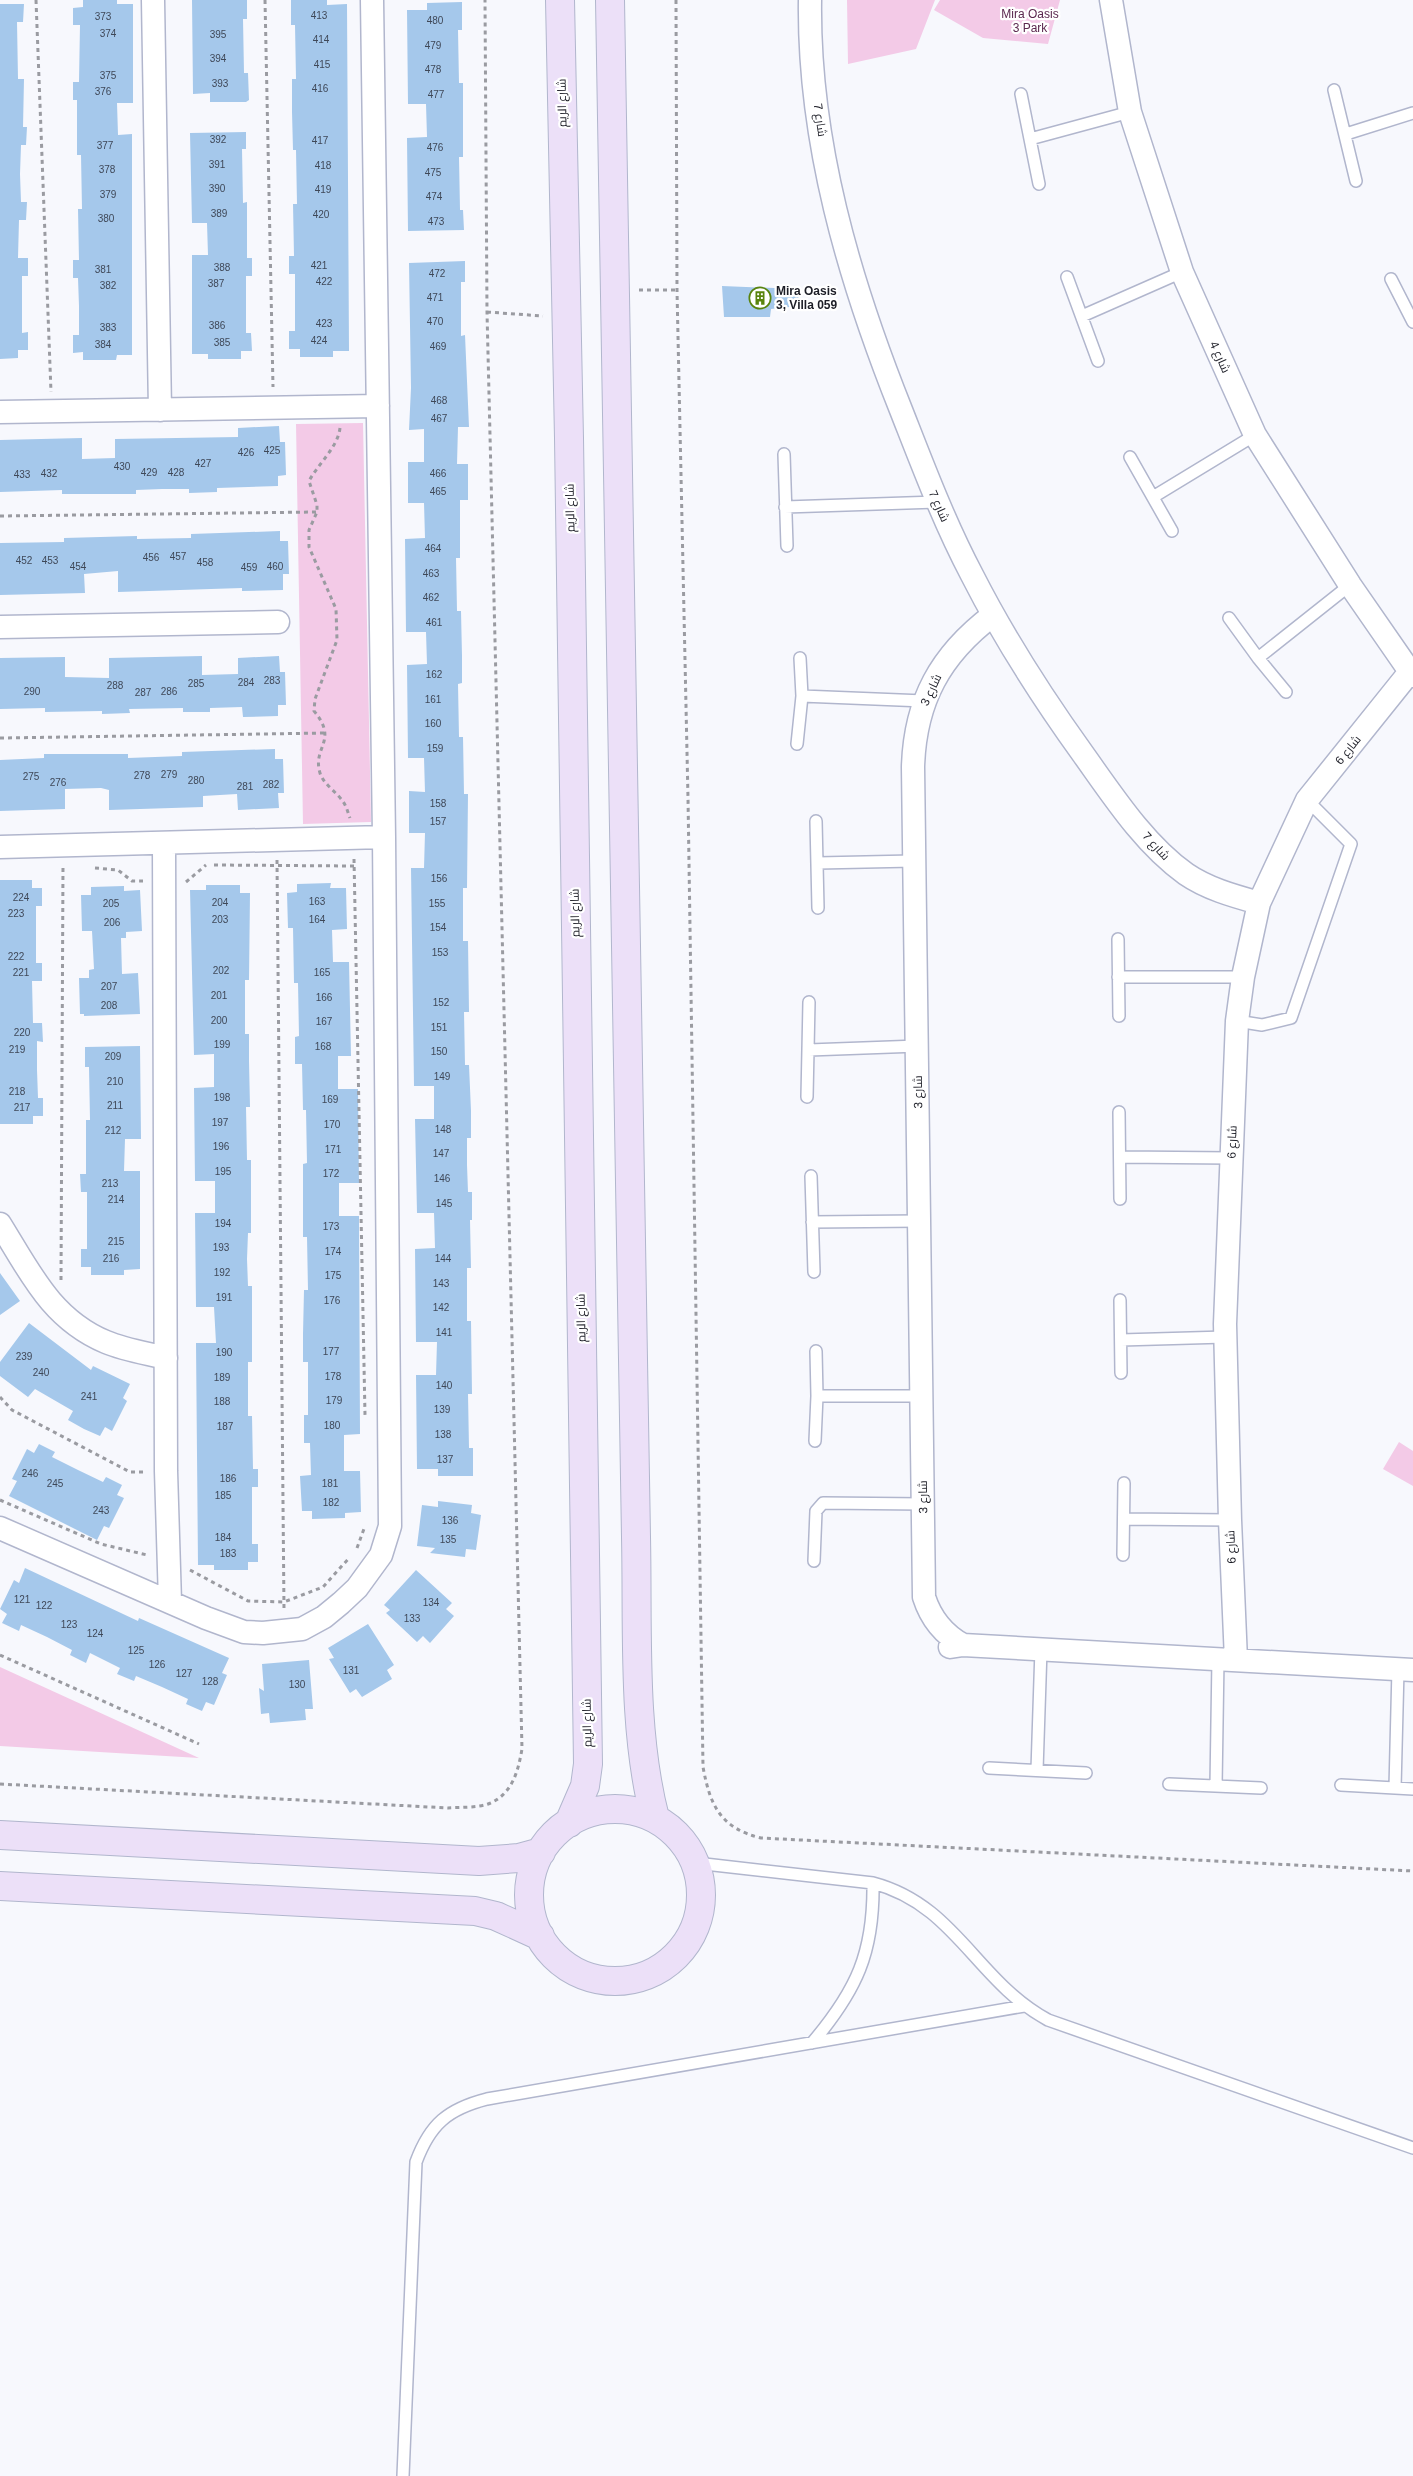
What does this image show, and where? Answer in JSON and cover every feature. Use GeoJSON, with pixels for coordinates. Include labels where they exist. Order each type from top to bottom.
{"type":"FeatureCollection","features":[{"type":"Feature","properties":{"kind":"street"},"geometry":{"type":"LineString","coordinates":[[153,0],[160,410]]}},
{"type":"Feature","properties":{"kind":"street"},"geometry":{"type":"LineString","coordinates":[[0,1528],[244,1632],[263,1634],[302,1629],[317,1621],[346,1598],[381,1555],[390,1526],[384,837],[372,0]]}},
{"type":"Feature","properties":{"kind":"street","name":"شارع الريم"},"geometry":{"type":"LineString","coordinates":[[560,0],[569,438],[588,1764],[585,1786],[568,1823]]}},
{"type":"Feature","properties":{"kind":"street"},"geometry":{"type":"LineString","coordinates":[[610,0],[638,1615],[642,1749],[647,1788],[655,1818]]}},
{"type":"Feature","properties":{"kind":"street","name":"شارع 7"},"geometry":{"type":"LineString","coordinates":[[810,0],[813,64],[819,119],[838,223],[867,322],[937,502],[994,615],[1057,717],[1154,847],[1188,876],[1209,887],[1259,903]]}},
{"type":"Feature","properties":{"kind":"street","name":"شارع 4"},"geometry":{"type":"LineString","coordinates":[[1111,0],[1130,112],[1182,272],[1255,435],[1350,585],[1411,675]]}},
{"type":"Feature","properties":{"kind":"street"},"geometry":{"type":"LineString","coordinates":[[0,412],[378,406]]}},
{"type":"Feature","properties":{"kind":"street","name":"شارع 3"},"geometry":{"type":"LineString","coordinates":[[994,615],[954,650],[933,681],[924,701],[913,745],[924,1596],[927,1607],[945,1634],[963,1645],[1041,1649]]}},
{"type":"Feature","properties":{"kind":"street"},"geometry":{"type":"LineString","coordinates":[[0,627],[278,622]]}},
{"type":"Feature","properties":{"kind":"street","name":"شارع 6"},"geometry":{"type":"LineString","coordinates":[[1227,1660],[1230,1520],[1225,1337],[1236,1021],[1243,977],[1259,903],[1307,800],[1411,675]]}},
{"type":"Feature","properties":{"kind":"street"},"geometry":{"type":"LineString","coordinates":[[0,847],[384,837]]}},
{"type":"Feature","properties":{"kind":"street"},"geometry":{"type":"LineString","coordinates":[[164,843],[166,1471],[170,1602]]}},
{"type":"Feature","properties":{"kind":"street"},"geometry":{"type":"LineString","coordinates":[[0,1224],[46,1298],[61,1314],[80,1328],[107,1342],[166,1358]]}},
{"type":"Feature","properties":{"kind":"street"},"geometry":{"type":"LineString","coordinates":[[1041,1649],[1406,1670]]}},
{"type":"Feature","properties":{"kind":"street"},"geometry":{"type":"LineString","coordinates":[[611,1809],[634,1810],[655,1818],[678,1835],[696,1864],[701,1886],[699,1915],[688,1941],[668,1962],[643,1976],[615,1981],[587,1976],[562,1963],[543,1942],[531,1916],[529,1893],[532,1871],[540,1852],[553,1836],[568,1823],[589,1813],[611,1809]]}},
{"type":"Feature","properties":{"kind":"street"},"geometry":{"type":"LineString","coordinates":[[0,1835],[479,1861],[519,1858],[540,1852]]}},
{"type":"Feature","properties":{"kind":"street"},"geometry":{"type":"LineString","coordinates":[[0,1886],[474,1912],[496,1916],[540,1936]]}},
{"type":"Feature","properties":{"kind":"lane"},"geometry":{"type":"LineString","coordinates":[[1334,90],[1356,181]]}},
{"type":"Feature","properties":{"kind":"lane"},"geometry":{"type":"LineString","coordinates":[[1021,94],[1039,184]]}},
{"type":"Feature","properties":{"kind":"lane"},"geometry":{"type":"LineString","coordinates":[[1030,139],[1130,112]]}},
{"type":"Feature","properties":{"kind":"lane"},"geometry":{"type":"LineString","coordinates":[[1346,134],[1413,113]]}},
{"type":"Feature","properties":{"kind":"lane"},"geometry":{"type":"LineString","coordinates":[[1082,316],[1182,272]]}},
{"type":"Feature","properties":{"kind":"lane"},"geometry":{"type":"LineString","coordinates":[[1066,277],[1098,361]]}},
{"type":"Feature","properties":{"kind":"lane"},"geometry":{"type":"LineString","coordinates":[[1391,279],[1412,317]]}},
{"type":"Feature","properties":{"kind":"lane"},"geometry":{"type":"LineString","coordinates":[[1152,496],[1255,435]]}},
{"type":"Feature","properties":{"kind":"lane"},"geometry":{"type":"LineString","coordinates":[[784,454],[787,546]]}},
{"type":"Feature","properties":{"kind":"lane"},"geometry":{"type":"LineString","coordinates":[[1130,457],[1172,531]]}},
{"type":"Feature","properties":{"kind":"lane"},"geometry":{"type":"LineString","coordinates":[[786,507],[937,502]]}},
{"type":"Feature","properties":{"kind":"lane"},"geometry":{"type":"LineString","coordinates":[[1258,658],[1350,585]]}},
{"type":"Feature","properties":{"kind":"lane"},"geometry":{"type":"LineString","coordinates":[[1229,618],[1286,692]]}},
{"type":"Feature","properties":{"kind":"lane"},"geometry":{"type":"LineString","coordinates":[[797,744],[802,696],[800,658]]}},
{"type":"Feature","properties":{"kind":"lane"},"geometry":{"type":"LineString","coordinates":[[802,696],[924,701]]}},
{"type":"Feature","properties":{"kind":"lane"},"geometry":{"type":"LineString","coordinates":[[1236,1021],[1262,1025],[1291,1018],[1351,844],[1307,800]]}},
{"type":"Feature","properties":{"kind":"lane"},"geometry":{"type":"LineString","coordinates":[[816,821],[818,908]]}},
{"type":"Feature","properties":{"kind":"lane"},"geometry":{"type":"LineString","coordinates":[[818,863],[913,861]]}},
{"type":"Feature","properties":{"kind":"lane"},"geometry":{"type":"LineString","coordinates":[[1118,939],[1118,1016]]}},
{"type":"Feature","properties":{"kind":"lane"},"geometry":{"type":"LineString","coordinates":[[1118,977],[1243,977]]}},
{"type":"Feature","properties":{"kind":"lane"},"geometry":{"type":"LineString","coordinates":[[807,1098],[809,1002]]}},
{"type":"Feature","properties":{"kind":"lane"},"geometry":{"type":"LineString","coordinates":[[809,1050],[918,1046]]}},
{"type":"Feature","properties":{"kind":"lane"},"geometry":{"type":"LineString","coordinates":[[1119,1112],[1120,1199]]}},
{"type":"Feature","properties":{"kind":"lane"},"geometry":{"type":"LineString","coordinates":[[1120,1157],[1232,1158]]}},
{"type":"Feature","properties":{"kind":"lane"},"geometry":{"type":"LineString","coordinates":[[812,1176],[814,1272]]}},
{"type":"Feature","properties":{"kind":"lane"},"geometry":{"type":"LineString","coordinates":[[812,1222],[920,1221]]}},
{"type":"Feature","properties":{"kind":"lane"},"geometry":{"type":"LineString","coordinates":[[1120,1300],[1121,1373]]}},
{"type":"Feature","properties":{"kind":"lane"},"geometry":{"type":"LineString","coordinates":[[1121,1340],[1225,1337]]}},
{"type":"Feature","properties":{"kind":"lane"},"geometry":{"type":"LineString","coordinates":[[815,1440],[817,1396],[816,1351]]}},
{"type":"Feature","properties":{"kind":"lane"},"geometry":{"type":"LineString","coordinates":[[817,1396],[922,1396]]}},
{"type":"Feature","properties":{"kind":"lane"},"geometry":{"type":"LineString","coordinates":[[1123,1555],[1124,1482]]}},
{"type":"Feature","properties":{"kind":"lane"},"geometry":{"type":"LineString","coordinates":[[814,1561],[816,1511],[823,1504],[923,1504]]}},
{"type":"Feature","properties":{"kind":"lane"},"geometry":{"type":"LineString","coordinates":[[1124,1520],[1230,1520]]}},
{"type":"Feature","properties":{"kind":"lane"},"geometry":{"type":"LineString","coordinates":[[1037,1770],[1041,1649]]}},
{"type":"Feature","properties":{"kind":"lane"},"geometry":{"type":"LineString","coordinates":[[1216,1786],[1227,1660]]}},
{"type":"Feature","properties":{"kind":"lane"},"geometry":{"type":"LineString","coordinates":[[1395,1788],[1406,1670]]}},
{"type":"Feature","properties":{"kind":"lane"},"geometry":{"type":"LineString","coordinates":[[989,1768],[1086,1773]]}},
{"type":"Feature","properties":{"kind":"lane"},"geometry":{"type":"LineString","coordinates":[[1169,1784],[1260,1788]]}},
{"type":"Feature","properties":{"kind":"lane"},"geometry":{"type":"LineString","coordinates":[[1341,1785],[1413,1789]]}},
{"type":"Feature","properties":{"kind":"lane"},"geometry":{"type":"LineString","coordinates":[[696,1864],[873,1883],[909,1896],[932,1912],[998,1984],[1024,2006],[1048,2020],[1413,2148]]}},
{"type":"Feature","properties":{"kind":"lane"},"geometry":{"type":"LineString","coordinates":[[812,2043],[832,2020],[848,1996],[861,1969],[870,1941],[874,1912],[873,1883]]}},
{"type":"Feature","properties":{"kind":"lane"},"geometry":{"type":"LineString","coordinates":[[403,2476],[413,2182],[416,2162],[423,2143],[434,2126],[450,2113],[468,2104],[487,2099],[1024,2006]]}},
{"type":"Feature","properties":{"kind":"path"},"geometry":{"type":"LineString","coordinates":[[36,0],[52,411]]}},
{"type":"Feature","properties":{"kind":"path"},"geometry":{"type":"LineString","coordinates":[[265,0],[274,408]]}},
{"type":"Feature","properties":{"kind":"path"},"geometry":{"type":"LineString","coordinates":[[0,1784],[448,1808],[488,1804],[509,1789],[518,1771],[522,1749],[487,312],[485,0]]}},
{"type":"Feature","properties":{"kind":"path"},"geometry":{"type":"LineString","coordinates":[[676,0],[677,290],[688,818],[702,1757],[710,1800],[721,1817],[730,1825],[745,1833],[761,1838],[1413,1871]]}},
{"type":"Feature","properties":{"kind":"path"},"geometry":{"type":"LineString","coordinates":[[631,290],[677,290]]}},
{"type":"Feature","properties":{"kind":"path"},"geometry":{"type":"LineString","coordinates":[[341,407],[340,431],[336,442],[316,467],[309,481],[318,505],[309,530],[309,547],[336,609],[337,640],[315,699],[314,711],[323,722],[326,733],[319,762],[320,774],[344,804],[350,819],[353,838],[365,1420]]}},
{"type":"Feature","properties":{"kind":"path"},"geometry":{"type":"LineString","coordinates":[[0,516],[317,512]]}},
{"type":"Feature","properties":{"kind":"path"},"geometry":{"type":"LineString","coordinates":[[0,738],[326,733]]}},
{"type":"Feature","properties":{"kind":"path"},"geometry":{"type":"LineString","coordinates":[[277,840],[284,1632]]}},
{"type":"Feature","properties":{"kind":"path"},"geometry":{"type":"LineString","coordinates":[[61,1314],[63,845]]}},
{"type":"Feature","properties":{"kind":"path"},"geometry":{"type":"LineString","coordinates":[[0,1397],[12,1410],[130,1472],[166,1471]]}},
{"type":"Feature","properties":{"kind":"path"},"geometry":{"type":"LineString","coordinates":[[0,1500],[101,1544],[139,1552],[199,1574],[218,1587],[248,1601],[284,1602],[323,1586],[356,1551],[367,1520]]}},
{"type":"Feature","properties":{"kind":"path"},"geometry":{"type":"LineString","coordinates":[[0,1655],[199,1744]]}},
{"type":"Feature","properties":{"kind":"green space"},"geometry":{"type":"Polygon","coordinates":[[[847,0],[935,0],[916,49],[848,64],[847,0]]]}},
{"type":"Feature","properties":{"kind":"green space","name":"Mira Oasis 3 Park"},"geometry":{"type":"Polygon","coordinates":[[[940,0],[1060,0],[1048,44],[983,38],[934,10],[940,0]]]}},
{"type":"Feature","properties":{"kind":"green space"},"geometry":{"type":"Polygon","coordinates":[[[363,423],[371,822],[303,824],[296,424],[363,423]]]}},
{"type":"Feature","properties":{"kind":"green space"},"geometry":{"type":"Polygon","coordinates":[[[1399,1442],[1413,1451],[1413,1486],[1383,1469],[1399,1442]]]}},
{"type":"Feature","properties":{"kind":"green space"},"geometry":{"type":"Polygon","coordinates":[[[0,1667],[199,1758],[0,1746],[0,1667]]]}},
{"type":"Feature","properties":{"kind":"building"},"geometry":{"type":"Polygon","coordinates":[[[83,0],[117,0],[117,4],[133,4],[133,103],[117,103],[118,135],[132,134],[132,355],[117,355],[116,360],[83,360],[83,352],[73,353],[73,335],[79,335],[79,306],[78,278],[73,278],[73,260],[79,260],[78,209],[82,209],[81,155],[77,155],[77,100],[73,100],[73,82],[79,82],[80,25],[73,25],[73,8],[83,7],[83,0]]]}},
{"type":"Feature","properties":{"kind":"building"},"geometry":{"type":"Polygon","coordinates":[[[192,0],[247,0],[247,19],[243,19],[244,73],[248,73],[249,100],[246,102],[210,102],[210,93],[193,94],[192,0]]]}},
{"type":"Feature","properties":{"kind":"building"},"geometry":{"type":"Polygon","coordinates":[[[291,0],[327,0],[327,5],[347,4],[349,351],[333,351],[333,357],[300,357],[300,349],[289,349],[289,331],[295,331],[295,274],[289,274],[289,256],[294,256],[293,204],[297,204],[296,150],[293,150],[292,112],[292,79],[296,79],[295,25],[291,25],[291,0]]]}},
{"type":"Feature","properties":{"kind":"building"},"geometry":{"type":"Polygon","coordinates":[[[462,2],[462,30],[458,30],[459,83],[463,83],[463,157],[459,157],[460,210],[463,210],[464,230],[408,231],[407,138],[427,137],[426,104],[408,104],[407,10],[427,10],[427,3],[462,2]]]}},
{"type":"Feature","properties":{"kind":"building"},"geometry":{"type":"Polygon","coordinates":[[[0,4],[24,4],[23,22],[17,22],[18,79],[24,79],[23,127],[27,127],[26,145],[21,145],[21,202],[27,202],[26,220],[19,220],[18,258],[28,258],[28,276],[22,276],[22,333],[28,332],[28,350],[18,350],[18,358],[0,359],[0,4]]]}},
{"type":"Feature","properties":{"kind":"building"},"geometry":{"type":"Polygon","coordinates":[[[246,132],[246,149],[242,149],[243,203],[247,202],[247,258],[252,258],[252,276],[246,276],[246,333],[251,333],[252,351],[241,351],[241,359],[208,359],[208,354],[192,354],[192,255],[208,255],[207,223],[192,223],[190,133],[246,132]]]}},
{"type":"Feature","properties":{"kind":"building"},"geometry":{"type":"Polygon","coordinates":[[[465,261],[465,282],[461,282],[461,336],[465,335],[469,427],[458,427],[457,464],[468,464],[468,500],[460,500],[460,558],[456,558],[457,611],[461,611],[462,656],[462,683],[458,684],[459,737],[463,737],[464,794],[468,794],[467,888],[463,888],[463,941],[468,941],[469,1012],[464,1012],[465,1065],[469,1065],[471,1111],[471,1138],[467,1138],[468,1192],[472,1192],[472,1220],[470,1220],[471,1268],[467,1268],[467,1321],[471,1321],[472,1394],[468,1394],[469,1448],[473,1448],[473,1476],[438,1476],[438,1469],[417,1469],[416,1375],[436,1375],[437,1342],[416,1342],[415,1249],[435,1248],[434,1213],[417,1213],[415,1119],[434,1119],[434,1086],[414,1086],[411,868],[424,868],[425,833],[409,833],[409,791],[425,792],[424,758],[408,758],[407,665],[427,664],[426,632],[406,632],[405,539],[425,538],[424,503],[408,503],[408,462],[424,462],[424,429],[409,430],[411,388],[409,263],[465,261]]]}},
{"type":"Feature","properties":{"kind":"building","name":"Mira Oasis 3, Villa 059"},"geometry":{"type":"Polygon","coordinates":[[[722,286],[798,289],[799,306],[771,309],[770,317],[724,317],[722,286]]]}},
{"type":"Feature","properties":{"kind":"building"},"geometry":{"type":"Polygon","coordinates":[[[279,426],[280,442],[285,442],[286,475],[278,476],[278,486],[217,488],[217,492],[189,493],[189,489],[136,490],[136,494],[62,494],[62,490],[0,492],[0,440],[82,438],[82,459],[115,458],[115,439],[238,437],[238,428],[279,426]]]}},
{"type":"Feature","properties":{"kind":"building"},"geometry":{"type":"Polygon","coordinates":[[[280,531],[280,541],[288,541],[289,574],[283,574],[283,590],[242,591],[242,588],[118,592],[118,571],[84,574],[85,593],[0,595],[0,543],[64,542],[64,538],[137,536],[137,539],[191,538],[191,534],[280,531]]]}},
{"type":"Feature","properties":{"kind":"building"},"geometry":{"type":"Polygon","coordinates":[[[202,656],[202,675],[238,674],[238,658],[279,656],[280,672],[285,672],[286,705],[278,705],[278,716],[243,717],[242,707],[210,708],[210,712],[183,712],[183,708],[129,709],[130,713],[102,714],[102,711],[45,712],[45,708],[0,709],[0,658],[65,657],[65,677],[109,678],[109,658],[202,656]]]}},
{"type":"Feature","properties":{"kind":"building"},"geometry":{"type":"Polygon","coordinates":[[[275,749],[275,759],[283,759],[284,793],[278,793],[279,808],[238,810],[237,794],[203,796],[203,807],[109,810],[109,790],[101,788],[65,789],[65,809],[0,811],[0,760],[44,758],[44,754],[128,754],[128,758],[182,756],[182,752],[275,749]]]}},
{"type":"Feature","properties":{"kind":"building"},"geometry":{"type":"Polygon","coordinates":[[[0,880],[32,880],[32,888],[42,888],[42,906],[36,906],[36,963],[42,963],[42,981],[32,981],[33,1023],[42,1023],[43,1042],[37,1041],[37,1070],[38,1098],[43,1098],[43,1116],[33,1116],[33,1124],[0,1124],[0,880]]]}},
{"type":"Feature","properties":{"kind":"building"},"geometry":{"type":"Polygon","coordinates":[[[331,883],[330,888],[346,888],[347,929],[332,930],[333,962],[349,962],[351,1056],[338,1056],[338,1089],[358,1089],[359,1183],[339,1183],[339,1216],[359,1216],[360,1434],[344,1435],[344,1471],[360,1471],[361,1512],[345,1513],[345,1518],[312,1519],[312,1511],[302,1511],[300,1476],[311,1475],[310,1443],[304,1443],[304,1415],[308,1415],[308,1362],[303,1362],[304,1290],[308,1290],[307,1237],[303,1237],[303,1164],[307,1163],[306,1110],[303,1110],[302,1064],[295,1064],[295,1037],[299,1036],[298,983],[294,983],[293,928],[288,928],[287,893],[297,892],[297,884],[331,883]]]}},
{"type":"Feature","properties":{"kind":"building"},"geometry":{"type":"Polygon","coordinates":[[[206,885],[240,885],[240,893],[250,893],[249,980],[245,980],[245,1034],[249,1034],[250,1107],[246,1107],[247,1160],[251,1160],[251,1233],[248,1233],[247,1259],[248,1286],[252,1286],[252,1362],[248,1362],[248,1416],[252,1416],[253,1469],[258,1469],[258,1487],[252,1487],[252,1544],[258,1544],[258,1562],[248,1562],[248,1570],[214,1570],[214,1565],[198,1565],[196,1343],[216,1343],[214,1307],[196,1307],[195,1213],[215,1213],[215,1181],[195,1181],[194,1088],[214,1087],[214,1054],[194,1055],[190,890],[206,890],[206,885]]]}},
{"type":"Feature","properties":{"kind":"building"},"geometry":{"type":"Polygon","coordinates":[[[124,886],[124,891],[140,890],[142,931],[126,932],[126,938],[121,938],[122,974],[138,973],[140,1014],[84,1016],[84,1014],[80,1014],[79,978],[89,978],[89,970],[94,969],[92,931],[82,931],[81,895],[91,895],[91,887],[124,886]]]}},
{"type":"Feature","properties":{"kind":"building"},"geometry":{"type":"Polygon","coordinates":[[[140,1046],[141,1139],[125,1139],[124,1171],[140,1171],[140,1269],[124,1270],[124,1275],[91,1275],[91,1267],[81,1267],[81,1249],[87,1249],[87,1192],[81,1192],[80,1174],[86,1174],[86,1120],[90,1120],[89,1067],[85,1067],[85,1047],[140,1046]]]}},
{"type":"Feature","properties":{"kind":"building"},"geometry":{"type":"Polygon","coordinates":[[[0,1273],[20,1301],[0,1315],[0,1273]]]}},
{"type":"Feature","properties":{"kind":"building"},"geometry":{"type":"Polygon","coordinates":[[[29,1323],[91,1370],[93,1366],[130,1384],[123,1398],[127,1401],[112,1431],[105,1427],[100,1436],[84,1429],[68,1420],[73,1411],[35,1389],[28,1397],[0,1376],[0,1362],[29,1323]]]}},
{"type":"Feature","properties":{"kind":"building"},"geometry":{"type":"Polygon","coordinates":[[[39,1444],[55,1452],[52,1457],[78,1470],[103,1482],[106,1477],[122,1485],[117,1495],[124,1498],[109,1528],[104,1526],[97,1540],[9,1496],[17,1481],[12,1479],[27,1449],[34,1453],[39,1444]]]}},
{"type":"Feature","properties":{"kind":"building"},"geometry":{"type":"Polygon","coordinates":[[[438,1501],[472,1505],[471,1513],[481,1515],[476,1550],[466,1549],[465,1557],[430,1553],[435,1548],[417,1546],[422,1505],[438,1507],[438,1501]]]}},
{"type":"Feature","properties":{"kind":"building"},"geometry":{"type":"Polygon","coordinates":[[[25,1568],[138,1621],[139,1618],[229,1658],[222,1673],[227,1675],[214,1705],[206,1702],[202,1711],[186,1704],[188,1699],[162,1687],[136,1676],[134,1681],[117,1674],[120,1668],[90,1653],[86,1663],[70,1655],[72,1650],[47,1637],[21,1625],[19,1631],[2,1623],[7,1614],[0,1609],[14,1580],[19,1583],[25,1568]]]}},
{"type":"Feature","properties":{"kind":"building"},"geometry":{"type":"Polygon","coordinates":[[[416,1570],[452,1603],[446,1609],[454,1616],[430,1643],[423,1636],[417,1642],[386,1613],[390,1610],[384,1605],[416,1570]]]}},
{"type":"Feature","properties":{"kind":"building"},"geometry":{"type":"Polygon","coordinates":[[[368,1624],[394,1665],[387,1670],[392,1679],[362,1697],[356,1689],[350,1693],[329,1659],[334,1658],[328,1648],[368,1624]]]}},
{"type":"Feature","properties":{"kind":"building"},"geometry":{"type":"Polygon","coordinates":[[[309,1660],[313,1709],[305,1709],[306,1720],[270,1723],[269,1713],[261,1714],[259,1688],[264,1691],[262,1664],[309,1660]]]}},
{"type":"Feature","properties":{"kind":"place","name":"Mira Oasis 3, Villa 059"},"geometry":{"type":"Point","coordinates":[760,298]}}]}
